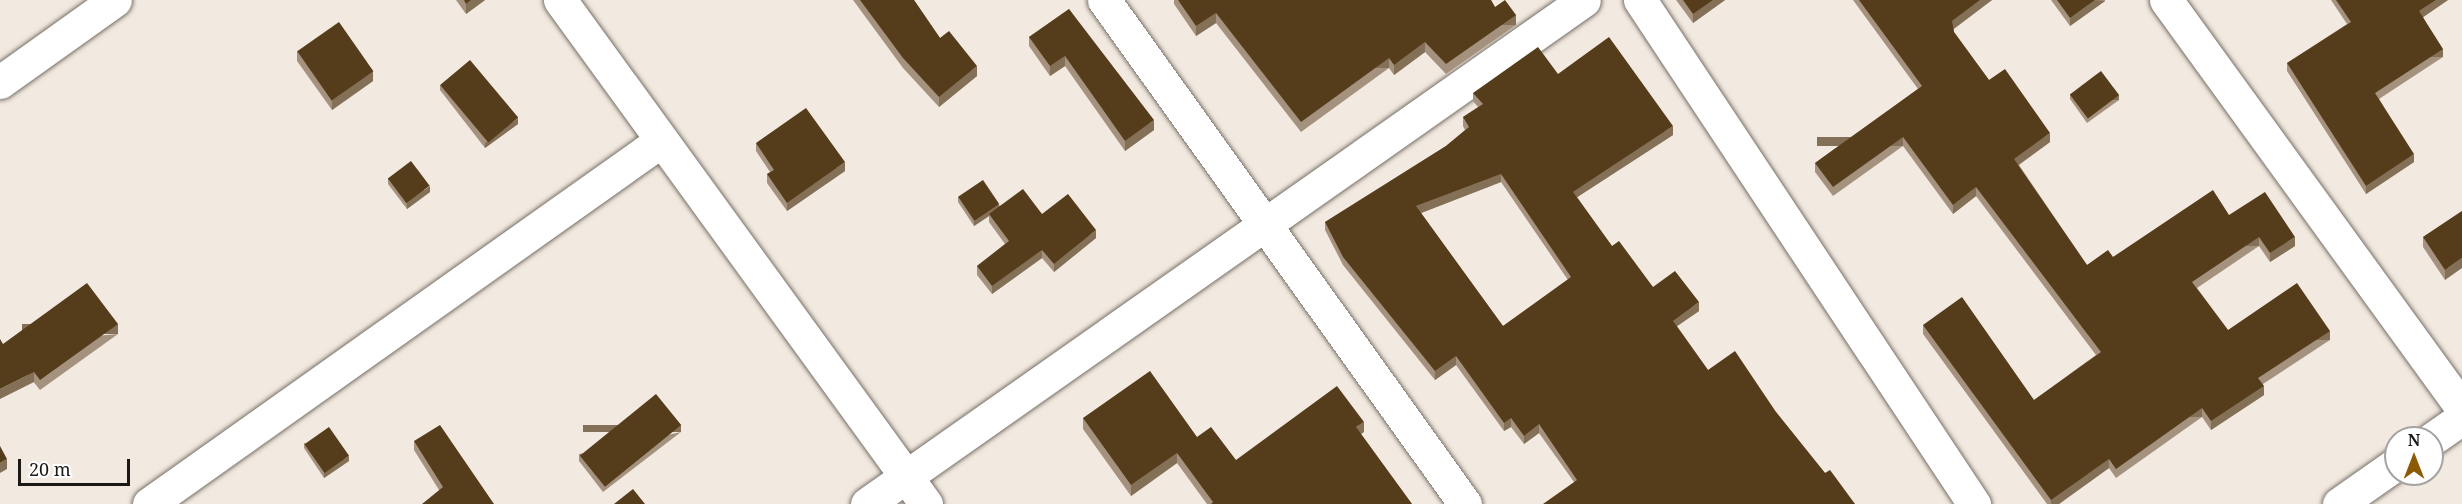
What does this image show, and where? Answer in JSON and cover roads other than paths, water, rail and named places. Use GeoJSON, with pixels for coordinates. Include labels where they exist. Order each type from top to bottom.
{"type":"FeatureCollection","features":[{"type":"Feature","properties":{"kind":"street"},"geometry":{"type":"LineString","coordinates":[[0,82],[115,0]]}},
{"type":"Feature","properties":{"kind":"street"},"geometry":{"type":"LineString","coordinates":[[560,0],[658,143],[926,504]]}},
{"type":"Feature","properties":{"kind":"street"},"geometry":{"type":"LineString","coordinates":[[1104,0],[1266,221],[1465,504]]}},
{"type":"Feature","properties":{"kind":"street"},"geometry":{"type":"LineString","coordinates":[[867,504],[1266,221],[1584,0]]}},
{"type":"Feature","properties":{"kind":"street"},"geometry":{"type":"LineString","coordinates":[[1640,0],[1974,504]]}},
{"type":"Feature","properties":{"kind":"street"},"geometry":{"type":"LineString","coordinates":[[2166,0],[2462,408]]}},
{"type":"Feature","properties":{"kind":"street"},"geometry":{"type":"LineString","coordinates":[[149,504],[658,143]]}},
{"type":"Feature","properties":{"kind":"street"},"geometry":{"type":"LineString","coordinates":[[2444,431],[2462,418]]}},
{"type":"Feature","properties":{"kind":"street"},"geometry":{"type":"LineString","coordinates":[[2339,504],[2384,472]]}}]}
